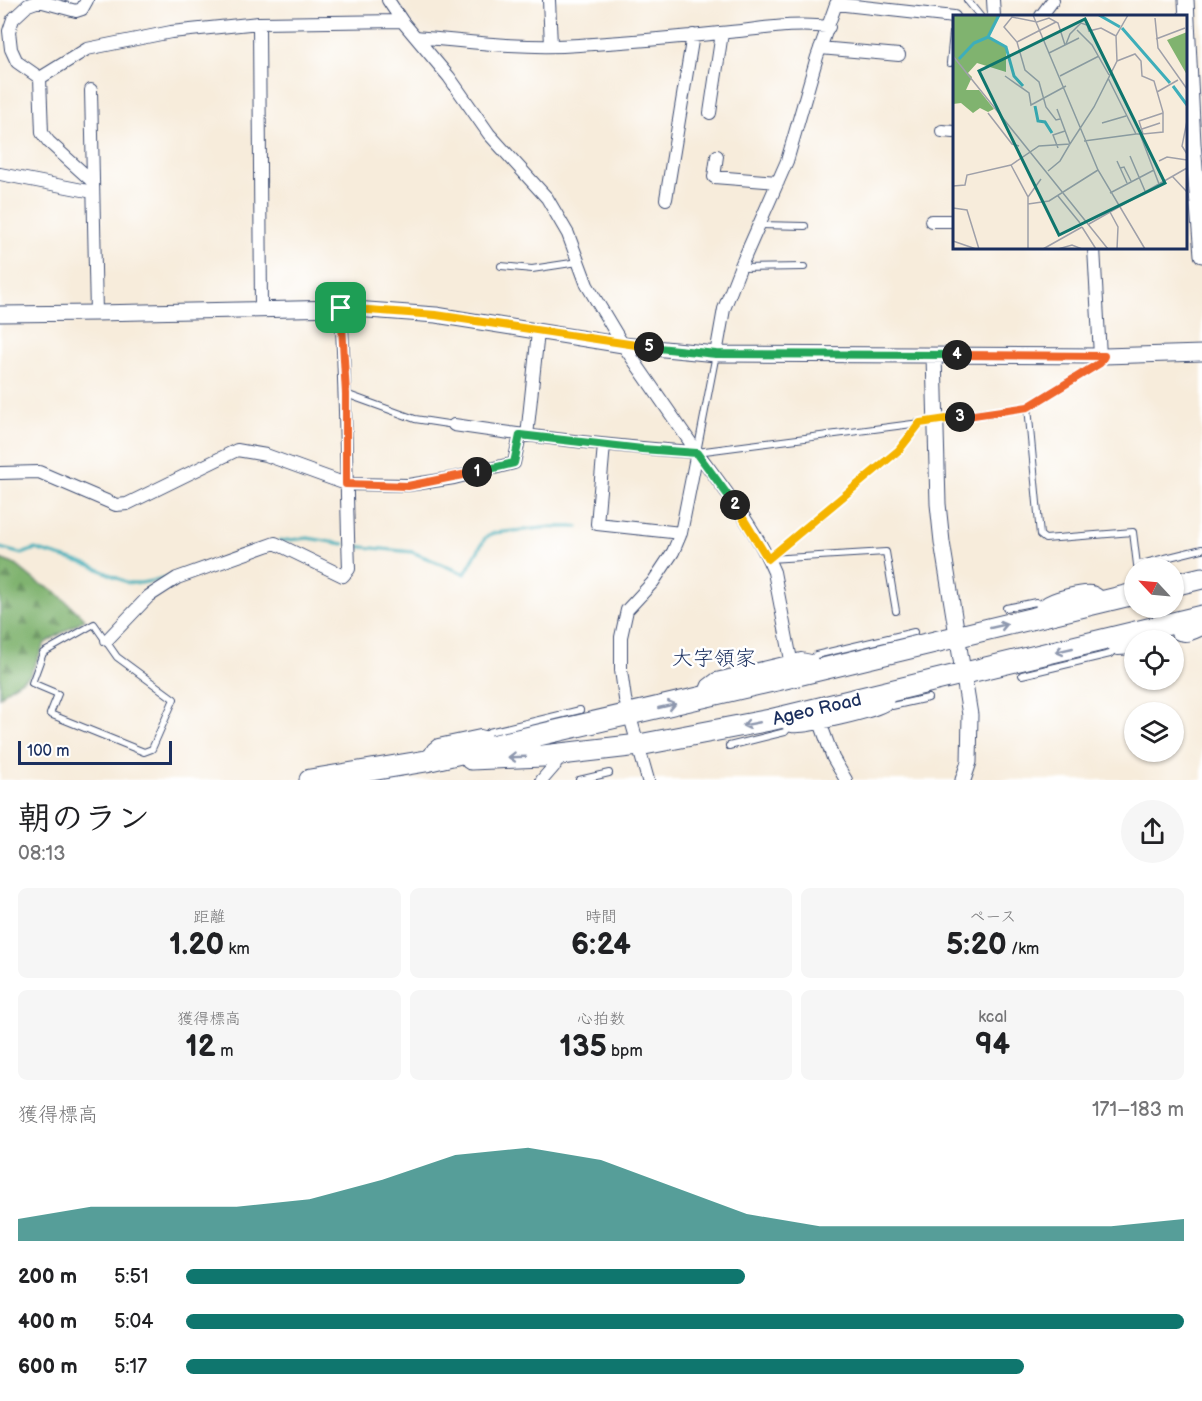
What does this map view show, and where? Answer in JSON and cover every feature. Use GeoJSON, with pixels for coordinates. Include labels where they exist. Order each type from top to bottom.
{"type":"FeatureCollection","features":[{"type":"Feature","properties":{"kind":"highway"},"geometry":{"type":"LineString","coordinates":[[1184,582],[1202,578]]}},
{"type":"Feature","properties":{"kind":"highway","name":"Ageo Road"},"geometry":{"type":"LineString","coordinates":[[426,761],[487,741],[629,714],[703,697],[815,665],[958,636],[1040,612],[1124,596]]}},
{"type":"Feature","properties":{"kind":"highway","name":"Ageo Road"},"geometry":{"type":"LineString","coordinates":[[1178,630],[1202,616]]}},
{"type":"Feature","properties":{"kind":"highway","name":"Ageo Road"},"geometry":{"type":"LineString","coordinates":[[310,780],[426,761],[559,754],[639,745],[785,721],[888,698],[964,673],[1124,642]]}},
{"type":"Feature","properties":{"kind":"street"},"geometry":{"type":"LineString","coordinates":[[40,78],[17,62],[14,56],[9,31],[13,19],[28,5],[39,1],[76,11],[82,9],[87,0]]}},
{"type":"Feature","properties":{"kind":"street"},"geometry":{"type":"LineString","coordinates":[[388,0],[402,21],[449,77],[489,134],[547,198],[568,234],[586,285],[623,345],[739,512],[768,559],[774,572],[791,660]]}},
{"type":"Feature","properties":{"kind":"street"},"geometry":{"type":"LineString","coordinates":[[549,0],[551,45]]}},
{"type":"Feature","properties":{"kind":"street"},"geometry":{"type":"LineString","coordinates":[[993,0],[994,15]]}},
{"type":"Feature","properties":{"kind":"street"},"geometry":{"type":"LineString","coordinates":[[1042,15],[1053,0]]}},
{"type":"Feature","properties":{"kind":"street"},"geometry":{"type":"LineString","coordinates":[[1186,0],[1186,15]]}},
{"type":"Feature","properties":{"kind":"street"},"geometry":{"type":"LineString","coordinates":[[716,354],[724,309],[787,161],[820,48],[838,2],[953,17]]}},
{"type":"Feature","properties":{"kind":"street"},"geometry":{"type":"LineString","coordinates":[[40,78],[87,50],[171,32],[259,23],[402,21]]}},
{"type":"Feature","properties":{"kind":"street"},"geometry":{"type":"LineString","coordinates":[[259,23],[261,310]]}},
{"type":"Feature","properties":{"kind":"street"},"geometry":{"type":"LineString","coordinates":[[416,37],[523,45],[578,45],[802,24],[829,27]]}},
{"type":"Feature","properties":{"kind":"street"},"geometry":{"type":"LineString","coordinates":[[710,112],[722,33]]}},
{"type":"Feature","properties":{"kind":"street"},"geometry":{"type":"LineString","coordinates":[[1187,33],[1196,79],[1189,142],[1202,255]]}},
{"type":"Feature","properties":{"kind":"street"},"geometry":{"type":"LineString","coordinates":[[666,199],[693,35]]}},
{"type":"Feature","properties":{"kind":"street"},"geometry":{"type":"LineString","coordinates":[[820,48],[899,55]]}},
{"type":"Feature","properties":{"kind":"street"},"geometry":{"type":"LineString","coordinates":[[40,78],[42,133],[93,187]]}},
{"type":"Feature","properties":{"kind":"street"},"geometry":{"type":"LineString","coordinates":[[92,90],[96,314]]}},
{"type":"Feature","properties":{"kind":"street"},"geometry":{"type":"LineString","coordinates":[[717,156],[714,177],[778,182]]}},
{"type":"Feature","properties":{"kind":"street"},"geometry":{"type":"LineString","coordinates":[[0,174],[93,187]]}},
{"type":"Feature","properties":{"kind":"street"},"geometry":{"type":"LineString","coordinates":[[931,221],[953,221]]}},
{"type":"Feature","properties":{"kind":"street"},"geometry":{"type":"LineString","coordinates":[[1094,249],[1102,356]]}},
{"type":"Feature","properties":{"kind":"street"},"geometry":{"type":"LineString","coordinates":[[106,640],[149,596],[177,578],[275,543],[343,576],[349,569],[346,394],[341,308]]}},
{"type":"Feature","properties":{"kind":"street"},"geometry":{"type":"LineString","coordinates":[[0,314],[341,308],[436,315],[623,345],[716,354],[1102,356],[1202,353]]}},
{"type":"Feature","properties":{"kind":"street"},"geometry":{"type":"LineString","coordinates":[[0,473],[39,472],[116,505],[127,504],[237,450],[266,455],[346,484],[408,486],[454,478],[514,463],[524,435],[538,332]]}},
{"type":"Feature","properties":{"kind":"street"},"geometry":{"type":"LineString","coordinates":[[933,356],[928,422],[942,542],[970,715],[969,762],[963,780]]}},
{"type":"Feature","properties":{"kind":"street"},"geometry":{"type":"LineString","coordinates":[[454,425],[604,445],[697,453]]}},
{"type":"Feature","properties":{"kind":"street"},"geometry":{"type":"LineString","coordinates":[[604,445],[597,524],[681,533]]}},
{"type":"Feature","properties":{"kind":"street"},"geometry":{"type":"LineString","coordinates":[[648,780],[625,699],[621,670],[621,637],[627,610],[653,582],[681,533],[697,453]]}},
{"type":"Feature","properties":{"kind":"street"},"geometry":{"type":"LineString","coordinates":[[1184,575],[1202,571]]}},
{"type":"Feature","properties":{"kind":"street"},"geometry":{"type":"LineString","coordinates":[[1102,599],[1105,592],[1124,589]]}},
{"type":"Feature","properties":{"kind":"street"},"geometry":{"type":"LineString","coordinates":[[1184,636],[1202,629]]}},
{"type":"Feature","properties":{"kind":"street"},"geometry":{"type":"LineString","coordinates":[[1111,644],[1124,646]]}},
{"type":"Feature","properties":{"kind":"street"},"geometry":{"type":"LineString","coordinates":[[703,697],[708,685],[716,679],[791,660],[801,659],[815,665]]}},
{"type":"Feature","properties":{"kind":"street"},"geometry":{"type":"LineString","coordinates":[[785,721],[800,727],[866,711],[888,698]]}},
{"type":"Feature","properties":{"kind":"street"},"geometry":{"type":"LineString","coordinates":[[820,722],[833,758],[846,780]]}},
{"type":"Feature","properties":{"kind":"street"},"geometry":{"type":"LineString","coordinates":[[542,780],[555,765],[559,754]]}},
{"type":"Feature","properties":{"kind":"lane"},"geometry":{"type":"LineString","coordinates":[[967,0],[979,15]]}},
{"type":"Feature","properties":{"kind":"lane"},"geometry":{"type":"LineString","coordinates":[[950,63],[953,33]]}},
{"type":"Feature","properties":{"kind":"lane"},"geometry":{"type":"LineString","coordinates":[[759,225],[805,226]]}},
{"type":"Feature","properties":{"kind":"lane"},"geometry":{"type":"LineString","coordinates":[[501,266],[531,268],[578,262]]}},
{"type":"Feature","properties":{"kind":"lane"},"geometry":{"type":"LineString","coordinates":[[740,268],[804,267]]}},
{"type":"Feature","properties":{"kind":"lane"},"geometry":{"type":"LineString","coordinates":[[716,354],[697,453],[1028,407],[1100,363],[1102,356]]}},
{"type":"Feature","properties":{"kind":"lane"},"geometry":{"type":"LineString","coordinates":[[346,394],[415,419],[454,425]]}},
{"type":"Feature","properties":{"kind":"lane"},"geometry":{"type":"LineString","coordinates":[[1028,407],[1040,535],[1045,538],[1134,532],[1137,565],[1202,549]]}},
{"type":"Feature","properties":{"kind":"lane"},"geometry":{"type":"LineString","coordinates":[[768,559],[899,450],[928,422]]}},
{"type":"Feature","properties":{"kind":"lane"},"geometry":{"type":"LineString","coordinates":[[768,559],[886,552],[896,611]]}},
{"type":"Feature","properties":{"kind":"lane"},"geometry":{"type":"LineString","coordinates":[[1006,608],[1036,602],[1040,612]]}},
{"type":"Feature","properties":{"kind":"lane"},"geometry":{"type":"LineString","coordinates":[[94,624],[106,640],[117,657],[174,699],[152,749],[144,752],[50,714],[58,694],[32,683],[43,653],[94,624]]}},
{"type":"Feature","properties":{"kind":"lane"},"geometry":{"type":"LineString","coordinates":[[815,665],[816,655],[914,632]]}},
{"type":"Feature","properties":{"kind":"lane"},"geometry":{"type":"LineString","coordinates":[[1022,675],[1110,654],[1111,644]]}},
{"type":"Feature","properties":{"kind":"lane"},"geometry":{"type":"LineString","coordinates":[[888,698],[892,706],[928,698]]}},
{"type":"Feature","properties":{"kind":"lane"},"geometry":{"type":"LineString","coordinates":[[487,741],[489,732],[580,710]]}},
{"type":"Feature","properties":{"kind":"lane"},"geometry":{"type":"LineString","coordinates":[[729,746],[784,732],[785,721]]}},
{"type":"Feature","properties":{"kind":"lane"},"geometry":{"type":"LineString","coordinates":[[579,780],[609,773]]}},
{"type":"Feature","properties":{"kind":"green space"},"geometry":{"type":"Polygon","coordinates":[[[0,559],[16,565],[37,582],[55,591],[85,619],[45,643],[30,675],[0,697],[0,559]]]}},
{"type":"Feature","properties":{"kind":"waterway"},"geometry":{"type":"LineString","coordinates":[[353,546],[412,552],[465,574],[485,538],[494,533],[552,527],[578,527]]}},
{"type":"Feature","properties":{"kind":"waterway"},"geometry":{"type":"LineString","coordinates":[[279,541],[308,538],[344,544]]}},
{"type":"Feature","properties":{"kind":"waterway"},"geometry":{"type":"LineString","coordinates":[[0,548],[22,554],[35,549],[90,565],[128,583],[167,578]]}},
{"type":"Feature","properties":{"kind":"district","name":"大字領家"},"geometry":{"type":"Point","coordinates":[714,658]}},
{"type":"Feature","properties":{"kind":"route"},"geometry":{"type":"LineString","coordinates":[[341,308],[436,315],[623,345],[716,354],[1104,356],[1100,363],[1028,407],[920,423],[899,450],[768,559],[739,512],[697,453],[520,435],[514,463],[454,478],[408,486],[346,484],[346,394],[341,308]]}}]}
